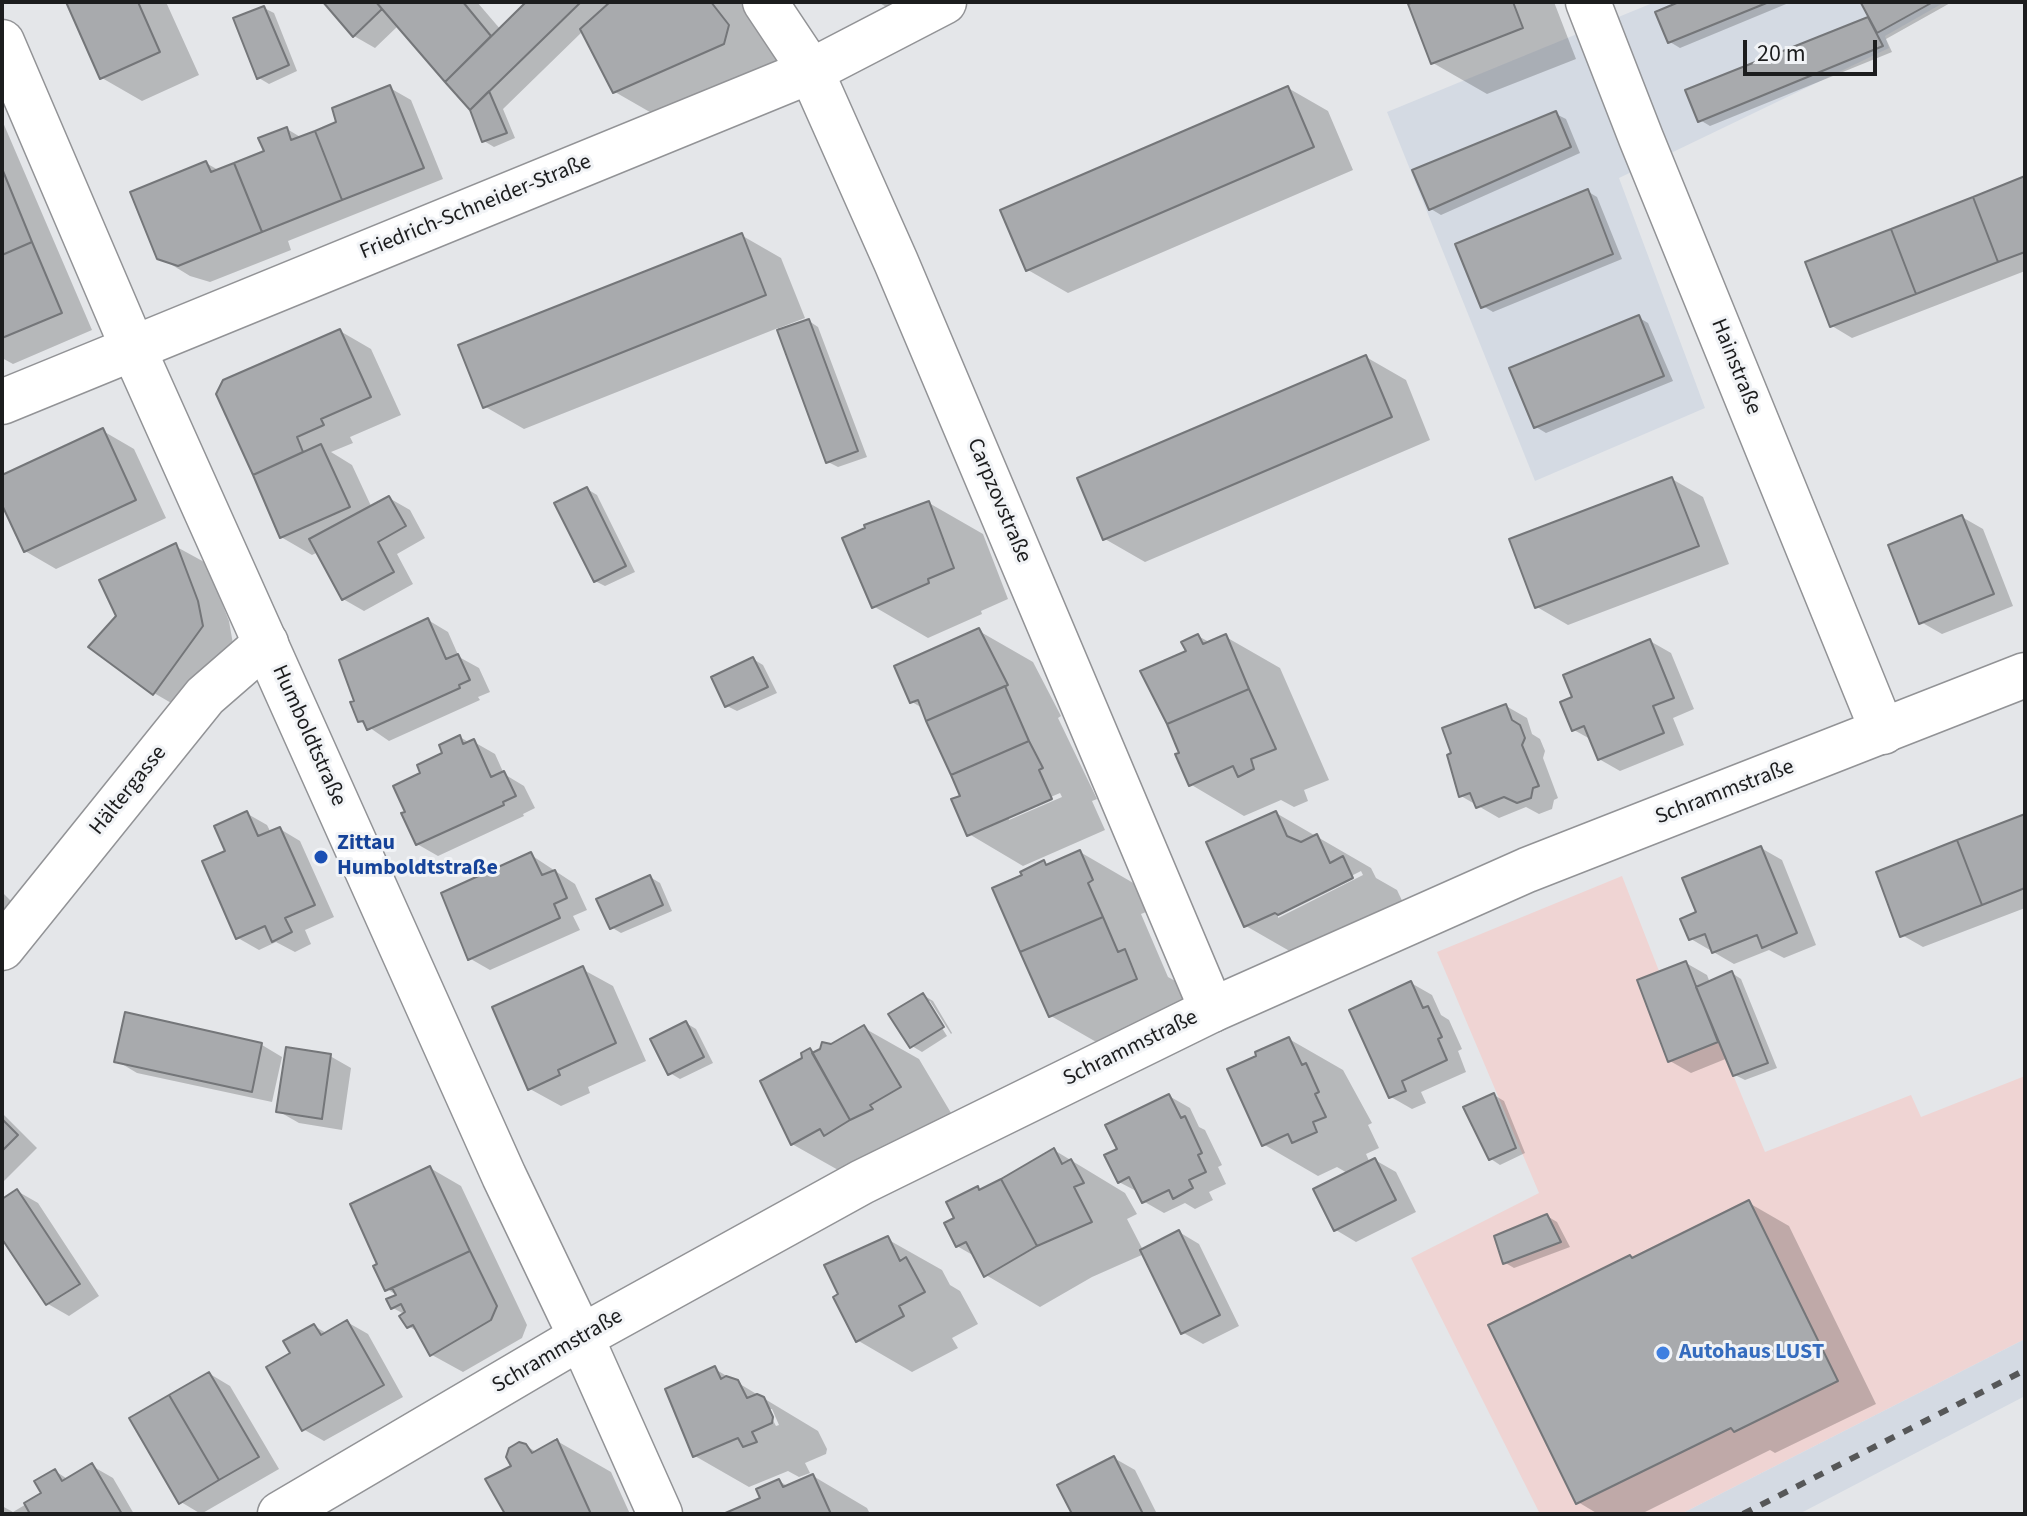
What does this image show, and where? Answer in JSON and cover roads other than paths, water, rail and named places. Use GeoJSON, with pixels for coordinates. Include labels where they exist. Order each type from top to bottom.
{"type":"FeatureCollection","features":[{"type":"Feature","properties":{"kind":"main road","name":"Carpzovstraße"},"geometry":{"type":"LineString","coordinates":[[765,2],[811,71],[896,262],[1212,1010]]}},
{"type":"Feature","properties":{"kind":"main road","name":"Friedrich-Schneider-Straße"},"geometry":{"type":"LineString","coordinates":[[2,402],[811,71],[944,2]]}},
{"type":"Feature","properties":{"kind":"main road","name":"Hainstraße"},"geometry":{"type":"LineString","coordinates":[[1588,2],[1883,732]]}},
{"type":"Feature","properties":{"kind":"main road","name":"Humboldtstraße"},"geometry":{"type":"LineString","coordinates":[[2,42],[133,348],[504,1176],[581,1337],[660,1514]]}},
{"type":"Feature","properties":{"kind":"main road","name":"Hältergasse"},"geometry":{"type":"LineString","coordinates":[[2,948],[205,696],[266,643]]}},
{"type":"Feature","properties":{"kind":"main road","name":"Schrammstraße"},"geometry":{"type":"LineString","coordinates":[[280,1514],[581,1337],[876,1175],[1212,1010],[1527,870],[2025,675]]}},
{"type":"Feature","properties":{"kind":"railway"},"geometry":{"type":"LineString","coordinates":[[1743,1514],[2025,1370]]}},
{"type":"Feature","properties":{"kind":"place","name":"Zittau Humboldtstraße"},"geometry":{"type":"Point","coordinates":[321,857]}},
{"type":"Feature","properties":{"kind":"place","name":"Autohaus LUST"},"geometry":{"type":"Point","coordinates":[1663,1353]}}]}
